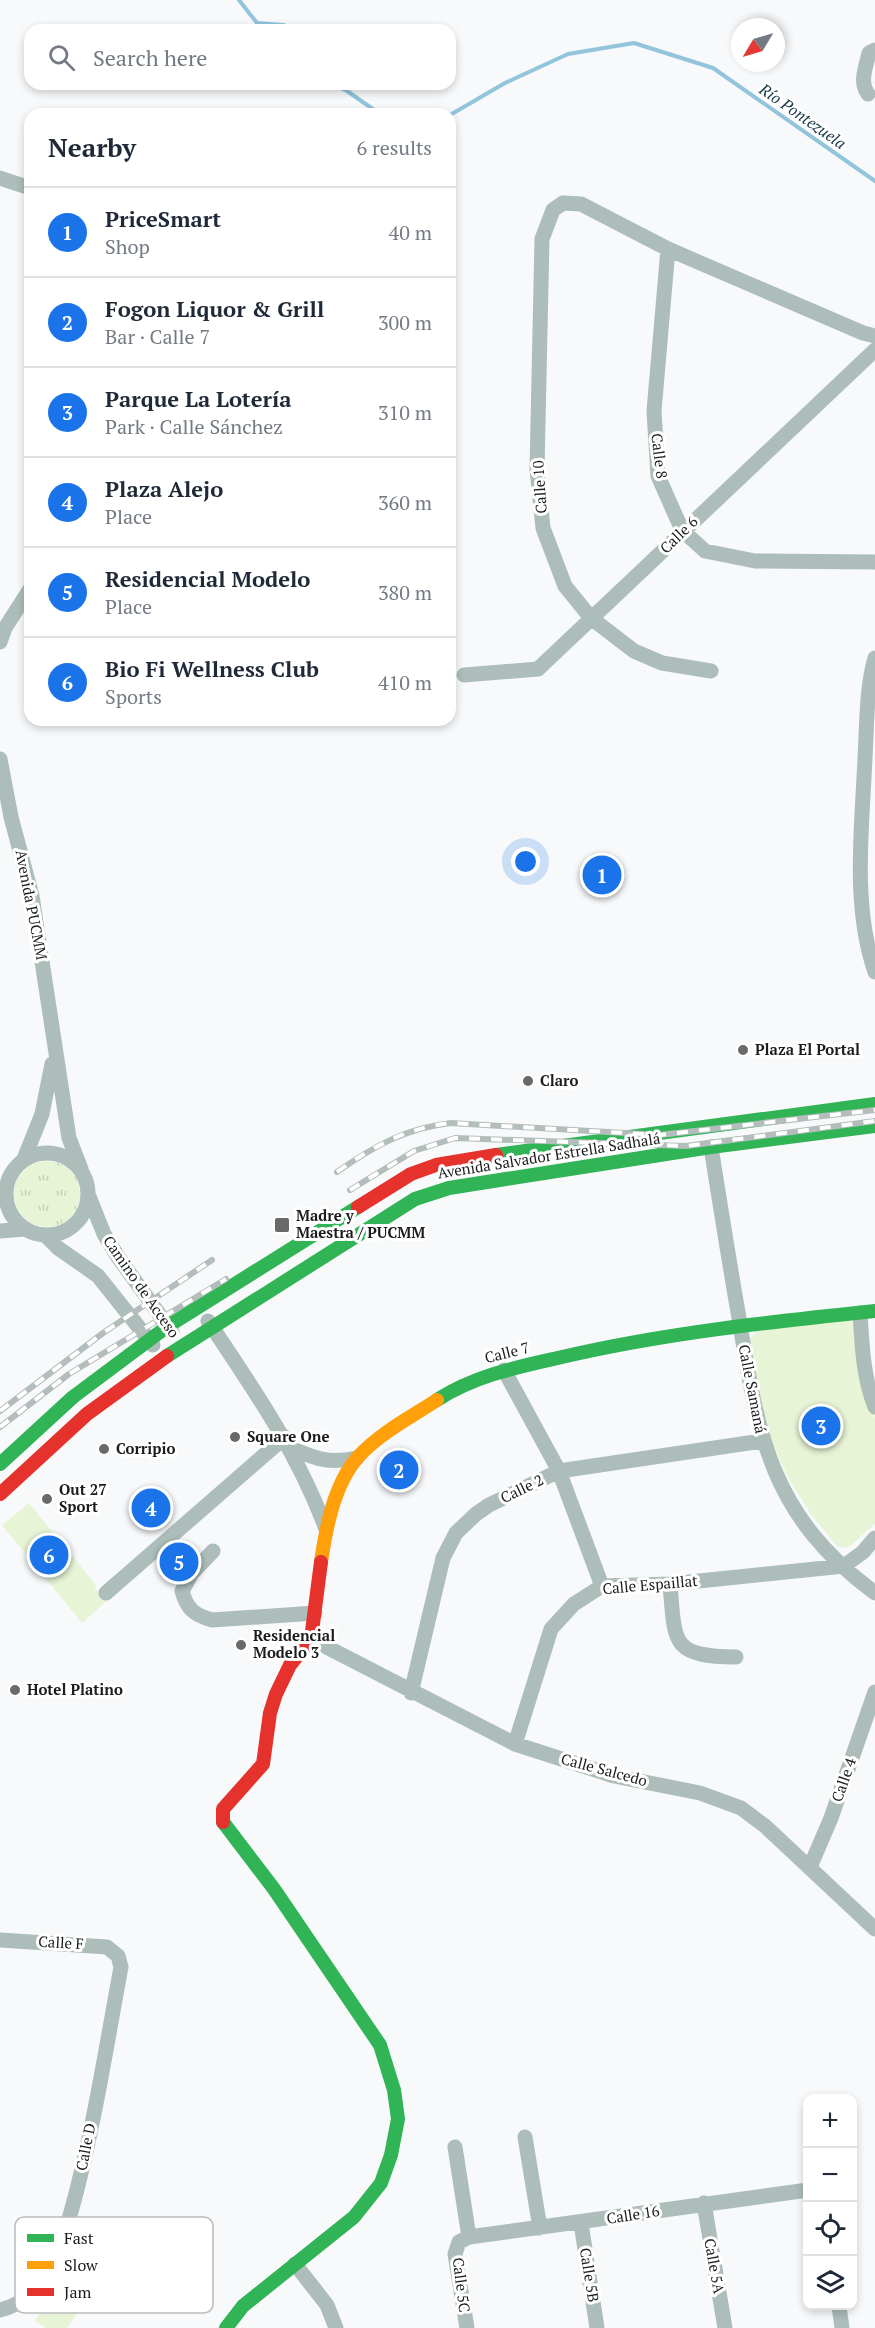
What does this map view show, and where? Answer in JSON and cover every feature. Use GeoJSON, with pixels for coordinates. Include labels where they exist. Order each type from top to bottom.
{"type":"FeatureCollection","features":[{"type":"Feature","properties":{"kind":"main road","name":"Avenida Salvador Estrella Sadhalá"},"geometry":{"type":"LineString","coordinates":[[0,1464],[74,1397],[168,1326],[379,1192],[423,1169],[480,1157],[875,1104]]}},
{"type":"Feature","properties":{"kind":"main road","name":"Avenida Salvador Estrella Sadhalá"},"geometry":{"type":"LineString","coordinates":[[0,1494],[87,1414],[163,1358],[383,1218],[433,1192],[711,1147],[875,1126]]}},
{"type":"Feature","properties":{"kind":"main road","name":"Calle 7"},"geometry":{"type":"LineString","coordinates":[[311,1638],[326,1529],[340,1488],[357,1458],[387,1432],[444,1394],[470,1381],[504,1370],[616,1344],[740,1325],[867,1312]]}},
{"type":"Feature","properties":{"kind":"main road"},"geometry":{"type":"LineString","coordinates":[[226,2328],[243,2306],[354,2217],[381,2183],[391,2155],[398,2119],[394,2090],[380,2045],[274,1889],[221,1820],[223,1809],[264,1764],[270,1713],[276,1694],[290,1665],[311,1638]]}},
{"type":"Feature","properties":{"kind":"street"},"geometry":{"type":"LineString","coordinates":[[868,94],[864,89],[864,75],[869,53],[875,50]]}},
{"type":"Feature","properties":{"kind":"street"},"geometry":{"type":"LineString","coordinates":[[0,178],[24,186]]}},
{"type":"Feature","properties":{"kind":"street","name":"Calle 10"},"geometry":{"type":"LineString","coordinates":[[668,249],[581,204],[563,203],[553,210],[542,239],[537,469],[543,528],[565,586],[591,618],[634,651],[662,663],[711,671]]}},
{"type":"Feature","properties":{"kind":"street"},"geometry":{"type":"LineString","coordinates":[[668,249],[869,335],[875,350]]}},
{"type":"Feature","properties":{"kind":"street","name":"Calle 8"},"geometry":{"type":"LineString","coordinates":[[668,249],[654,411],[658,476],[682,530],[705,550],[755,561],[875,562]]}},
{"type":"Feature","properties":{"kind":"street","name":"Calle 6"},"geometry":{"type":"LineString","coordinates":[[464,675],[538,669],[628,586],[682,530],[744,476],[875,350]]}},
{"type":"Feature","properties":{"kind":"street"},"geometry":{"type":"LineString","coordinates":[[0,642],[5,628],[24,598]]}},
{"type":"Feature","properties":{"kind":"street"},"geometry":{"type":"LineString","coordinates":[[874,965],[863,930],[868,835],[866,732],[875,658]]}},
{"type":"Feature","properties":{"kind":"street","name":"Avenida PUCMM"},"geometry":{"type":"LineString","coordinates":[[0,759],[11,817],[32,896],[54,1052],[69,1138],[81,1169]]}},
{"type":"Feature","properties":{"kind":"street","name":"Avenida PUCMM"},"geometry":{"type":"LineString","coordinates":[[24,1159],[42,1114],[54,1052]]}},
{"type":"Feature","properties":{"kind":"street","name":"Calle Samaná"},"geometry":{"type":"LineString","coordinates":[[711,1147],[751,1395],[762,1441],[780,1485],[814,1535],[875,1593]]}},
{"type":"Feature","properties":{"kind":"street"},"geometry":{"type":"LineString","coordinates":[[0,1231],[25,1229],[45,1235],[58,1234],[75,1224],[86,1208],[88,1194],[81,1169],[71,1160],[54,1153],[35,1153],[24,1159],[4,1184],[8,1207],[14,1220],[25,1229]]}},
{"type":"Feature","properties":{"kind":"street","name":"Camino de Acceso"},"geometry":{"type":"LineString","coordinates":[[88,1194],[109,1241],[182,1345]]}},
{"type":"Feature","properties":{"kind":"street","name":"Camino de Acceso"},"geometry":{"type":"LineString","coordinates":[[45,1235],[58,1248],[98,1276],[163,1358]]}},
{"type":"Feature","properties":{"kind":"street"},"geometry":{"type":"LineString","coordinates":[[198,1308],[288,1442],[310,1486],[326,1529]]}},
{"type":"Feature","properties":{"kind":"street"},"geometry":{"type":"LineString","coordinates":[[867,1312],[863,1360],[869,1391],[875,1407]]}},
{"type":"Feature","properties":{"kind":"street"},"geometry":{"type":"LineString","coordinates":[[504,1370],[559,1471],[602,1586]]}},
{"type":"Feature","properties":{"kind":"street","name":"Calle 2"},"geometry":{"type":"LineString","coordinates":[[411,1693],[443,1557],[453,1538],[476,1514],[489,1505],[559,1471],[762,1441]]}},
{"type":"Feature","properties":{"kind":"street"},"geometry":{"type":"LineString","coordinates":[[288,1442],[316,1459],[335,1463],[357,1458]]}},
{"type":"Feature","properties":{"kind":"street"},"geometry":{"type":"LineString","coordinates":[[106,1593],[288,1442]]}},
{"type":"Feature","properties":{"kind":"street"},"geometry":{"type":"LineString","coordinates":[[844,1566],[863,1552],[875,1538]]}},
{"type":"Feature","properties":{"kind":"street"},"geometry":{"type":"LineString","coordinates":[[213,1551],[192,1573],[182,1591],[186,1606],[197,1616],[212,1620],[315,1613]]}},
{"type":"Feature","properties":{"kind":"street","name":"Calle Espaillat"},"geometry":{"type":"LineString","coordinates":[[515,1744],[550,1629],[574,1604],[602,1586],[670,1584],[844,1566]]}},
{"type":"Feature","properties":{"kind":"street"},"geometry":{"type":"LineString","coordinates":[[670,1584],[674,1630],[681,1644],[701,1656],[736,1657]]}},
{"type":"Feature","properties":{"kind":"street","name":"Calle Salcedo"},"geometry":{"type":"LineString","coordinates":[[311,1638],[411,1693],[515,1744],[614,1776],[700,1793],[741,1808],[810,1867],[875,1929]]}},
{"type":"Feature","properties":{"kind":"street","name":"Calle 4"},"geometry":{"type":"LineString","coordinates":[[810,1867],[831,1818],[875,1692]]}},
{"type":"Feature","properties":{"kind":"street","name":"Calle F"},"geometry":{"type":"LineString","coordinates":[[0,1940],[97,1945],[107,1947],[118,1956]]}},
{"type":"Feature","properties":{"kind":"street","name":"Calle D"},"geometry":{"type":"LineString","coordinates":[[69,2217],[79,2183],[122,1967],[118,1956]]}},
{"type":"Feature","properties":{"kind":"street"},"geometry":{"type":"LineString","coordinates":[[525,2137],[540,2228]]}},
{"type":"Feature","properties":{"kind":"street","name":"Calle 5C"},"geometry":{"type":"LineString","coordinates":[[455,2147],[464,2239],[455,2254],[467,2328]]}},
{"type":"Feature","properties":{"kind":"street","name":"Calle 16"},"geometry":{"type":"LineString","coordinates":[[464,2239],[803,2191]]}},
{"type":"Feature","properties":{"kind":"street","name":"Calle 5A"},"geometry":{"type":"LineString","coordinates":[[704,2203],[724,2328]]}},
{"type":"Feature","properties":{"kind":"street","name":"Calle 5B"},"geometry":{"type":"LineString","coordinates":[[581,2223],[597,2328]]}},
{"type":"Feature","properties":{"kind":"street"},"geometry":{"type":"LineString","coordinates":[[295,2264],[327,2305],[336,2328]]}},
{"type":"Feature","properties":{"kind":"street","name":"Calle D"},"geometry":{"type":"LineString","coordinates":[[0,2310],[15,2304]]}},
{"type":"Feature","properties":{"kind":"street"},"geometry":{"type":"LineString","coordinates":[[840,2310],[842,2328]]}},
{"type":"Feature","properties":{"kind":"green space"},"geometry":{"type":"Polygon","coordinates":[[[47,1161],[60,1163],[75,1176],[80,1194],[78,1207],[65,1222],[47,1227],[34,1225],[19,1212],[14,1194],[16,1181],[29,1166],[47,1161]]]}},
{"type":"Feature","properties":{"kind":"green space"},"geometry":{"type":"Polygon","coordinates":[[[849,1319],[854,1325],[864,1389],[875,1418],[875,1524],[850,1546],[844,1548],[837,1546],[812,1516],[789,1479],[768,1435],[749,1346],[751,1337],[757,1331],[849,1319]]]}},
{"type":"Feature","properties":{"kind":"green space"},"geometry":{"type":"Polygon","coordinates":[[[29,1503],[107,1601],[82,1623],[2,1525],[29,1503]]]}},
{"type":"Feature","properties":{"kind":"green space"},"geometry":{"type":"Polygon","coordinates":[[[40,2313],[77,2313],[67,2328],[46,2328],[35,2321],[40,2313]]]}},
{"type":"Feature","properties":{"kind":"waterway","name":"Río Pontezuela"},"geometry":{"type":"LineString","coordinates":[[239,0],[257,23],[270,24]]}},
{"type":"Feature","properties":{"kind":"waterway","name":"Río Pontezuela"},"geometry":{"type":"LineString","coordinates":[[456,112],[505,83],[568,54],[634,43],[713,68],[875,181]]}},
{"type":"Feature","properties":{"kind":"waterway","name":"Río Pontezuela"},"geometry":{"type":"LineString","coordinates":[[345,90],[371,108]]}},
{"type":"Feature","properties":{"kind":"railway"},"geometry":{"type":"LineString","coordinates":[[337,1172],[391,1140],[419,1129],[451,1123],[660,1135],[875,1110]]}},
{"type":"Feature","properties":{"kind":"railway"},"geometry":{"type":"LineString","coordinates":[[350,1190],[414,1151],[455,1138],[686,1146],[875,1121]]}},
{"type":"Feature","properties":{"kind":"railway"},"geometry":{"type":"LineString","coordinates":[[0,1411],[103,1333],[212,1260]]}},
{"type":"Feature","properties":{"kind":"railway"},"geometry":{"type":"LineString","coordinates":[[0,1427],[69,1374],[226,1279]]}},
{"type":"Feature","properties":{"kind":"traffic: fast"},"geometry":{"type":"LineString","coordinates":[[496,1155],[875,1104]]}},
{"type":"Feature","properties":{"kind":"traffic: fast"},"geometry":{"type":"LineString","coordinates":[[167,1356],[415,1199],[449,1188],[711,1147],[875,1126]]}},
{"type":"Feature","properties":{"kind":"traffic: fast"},"geometry":{"type":"LineString","coordinates":[[0,1464],[73,1397],[168,1326],[358,1207]]}},
{"type":"Feature","properties":{"kind":"traffic: fast"},"geometry":{"type":"LineString","coordinates":[[437,1400],[467,1384],[498,1373],[529,1364],[640,1341],[796,1319],[875,1311]]}},
{"type":"Feature","properties":{"kind":"traffic: fast"},"geometry":{"type":"LineString","coordinates":[[223,1822],[274,1889],[380,2045],[394,2090],[398,2119],[391,2155],[381,2183],[354,2217],[243,2306],[226,2328]]}},
{"type":"Feature","properties":{"kind":"traffic: slow"},"geometry":{"type":"LineString","coordinates":[[321,1562],[332,1507],[350,1468],[376,1440],[437,1400]]}},
{"type":"Feature","properties":{"kind":"traffic: jam"},"geometry":{"type":"LineString","coordinates":[[358,1207],[411,1174],[436,1165],[496,1155]]}},
{"type":"Feature","properties":{"kind":"traffic: jam"},"geometry":{"type":"LineString","coordinates":[[0,1494],[87,1414],[167,1356]]}},
{"type":"Feature","properties":{"kind":"traffic: jam"},"geometry":{"type":"LineString","coordinates":[[223,1822],[223,1809],[263,1764],[270,1713],[276,1694],[290,1665],[311,1639],[321,1562]]}},
{"type":"Feature","properties":{"kind":"place","name":"PriceSmart"},"geometry":{"type":"Point","coordinates":[602,875]}},
{"type":"Feature","properties":{"kind":"place","name":"Plaza El Portal"},"geometry":{"type":"Point","coordinates":[743,1050]}},
{"type":"Feature","properties":{"kind":"place","name":"Claro"},"geometry":{"type":"Point","coordinates":[528,1081]}},
{"type":"Feature","properties":{"kind":"place","name":"Madre y Maestra / PUCMM"},"geometry":{"type":"Point","coordinates":[282,1225]}},
{"type":"Feature","properties":{"kind":"place","name":"Parque La Lotería"},"geometry":{"type":"Point","coordinates":[821,1426]}},
{"type":"Feature","properties":{"kind":"place","name":"Square One"},"geometry":{"type":"Point","coordinates":[235,1437]}},
{"type":"Feature","properties":{"kind":"place","name":"Corripio"},"geometry":{"type":"Point","coordinates":[104,1449]}},
{"type":"Feature","properties":{"kind":"place","name":"Fogon Liquor & Grill"},"geometry":{"type":"Point","coordinates":[399,1470]}},
{"type":"Feature","properties":{"kind":"place","name":"Out 27 Sport"},"geometry":{"type":"Point","coordinates":[47,1499]}},
{"type":"Feature","properties":{"kind":"place","name":"Plaza Alejo"},"geometry":{"type":"Point","coordinates":[151,1508]}},
{"type":"Feature","properties":{"kind":"place","name":"Bio Fi Wellness Club"},"geometry":{"type":"Point","coordinates":[49,1555]}},
{"type":"Feature","properties":{"kind":"place","name":"Residencial Modelo"},"geometry":{"type":"Point","coordinates":[179,1562]}},
{"type":"Feature","properties":{"kind":"place","name":"Residencial Modelo 3"},"geometry":{"type":"Point","coordinates":[241,1645]}},
{"type":"Feature","properties":{"kind":"place","name":"Hotel Platino"},"geometry":{"type":"Point","coordinates":[15,1690]}}]}
